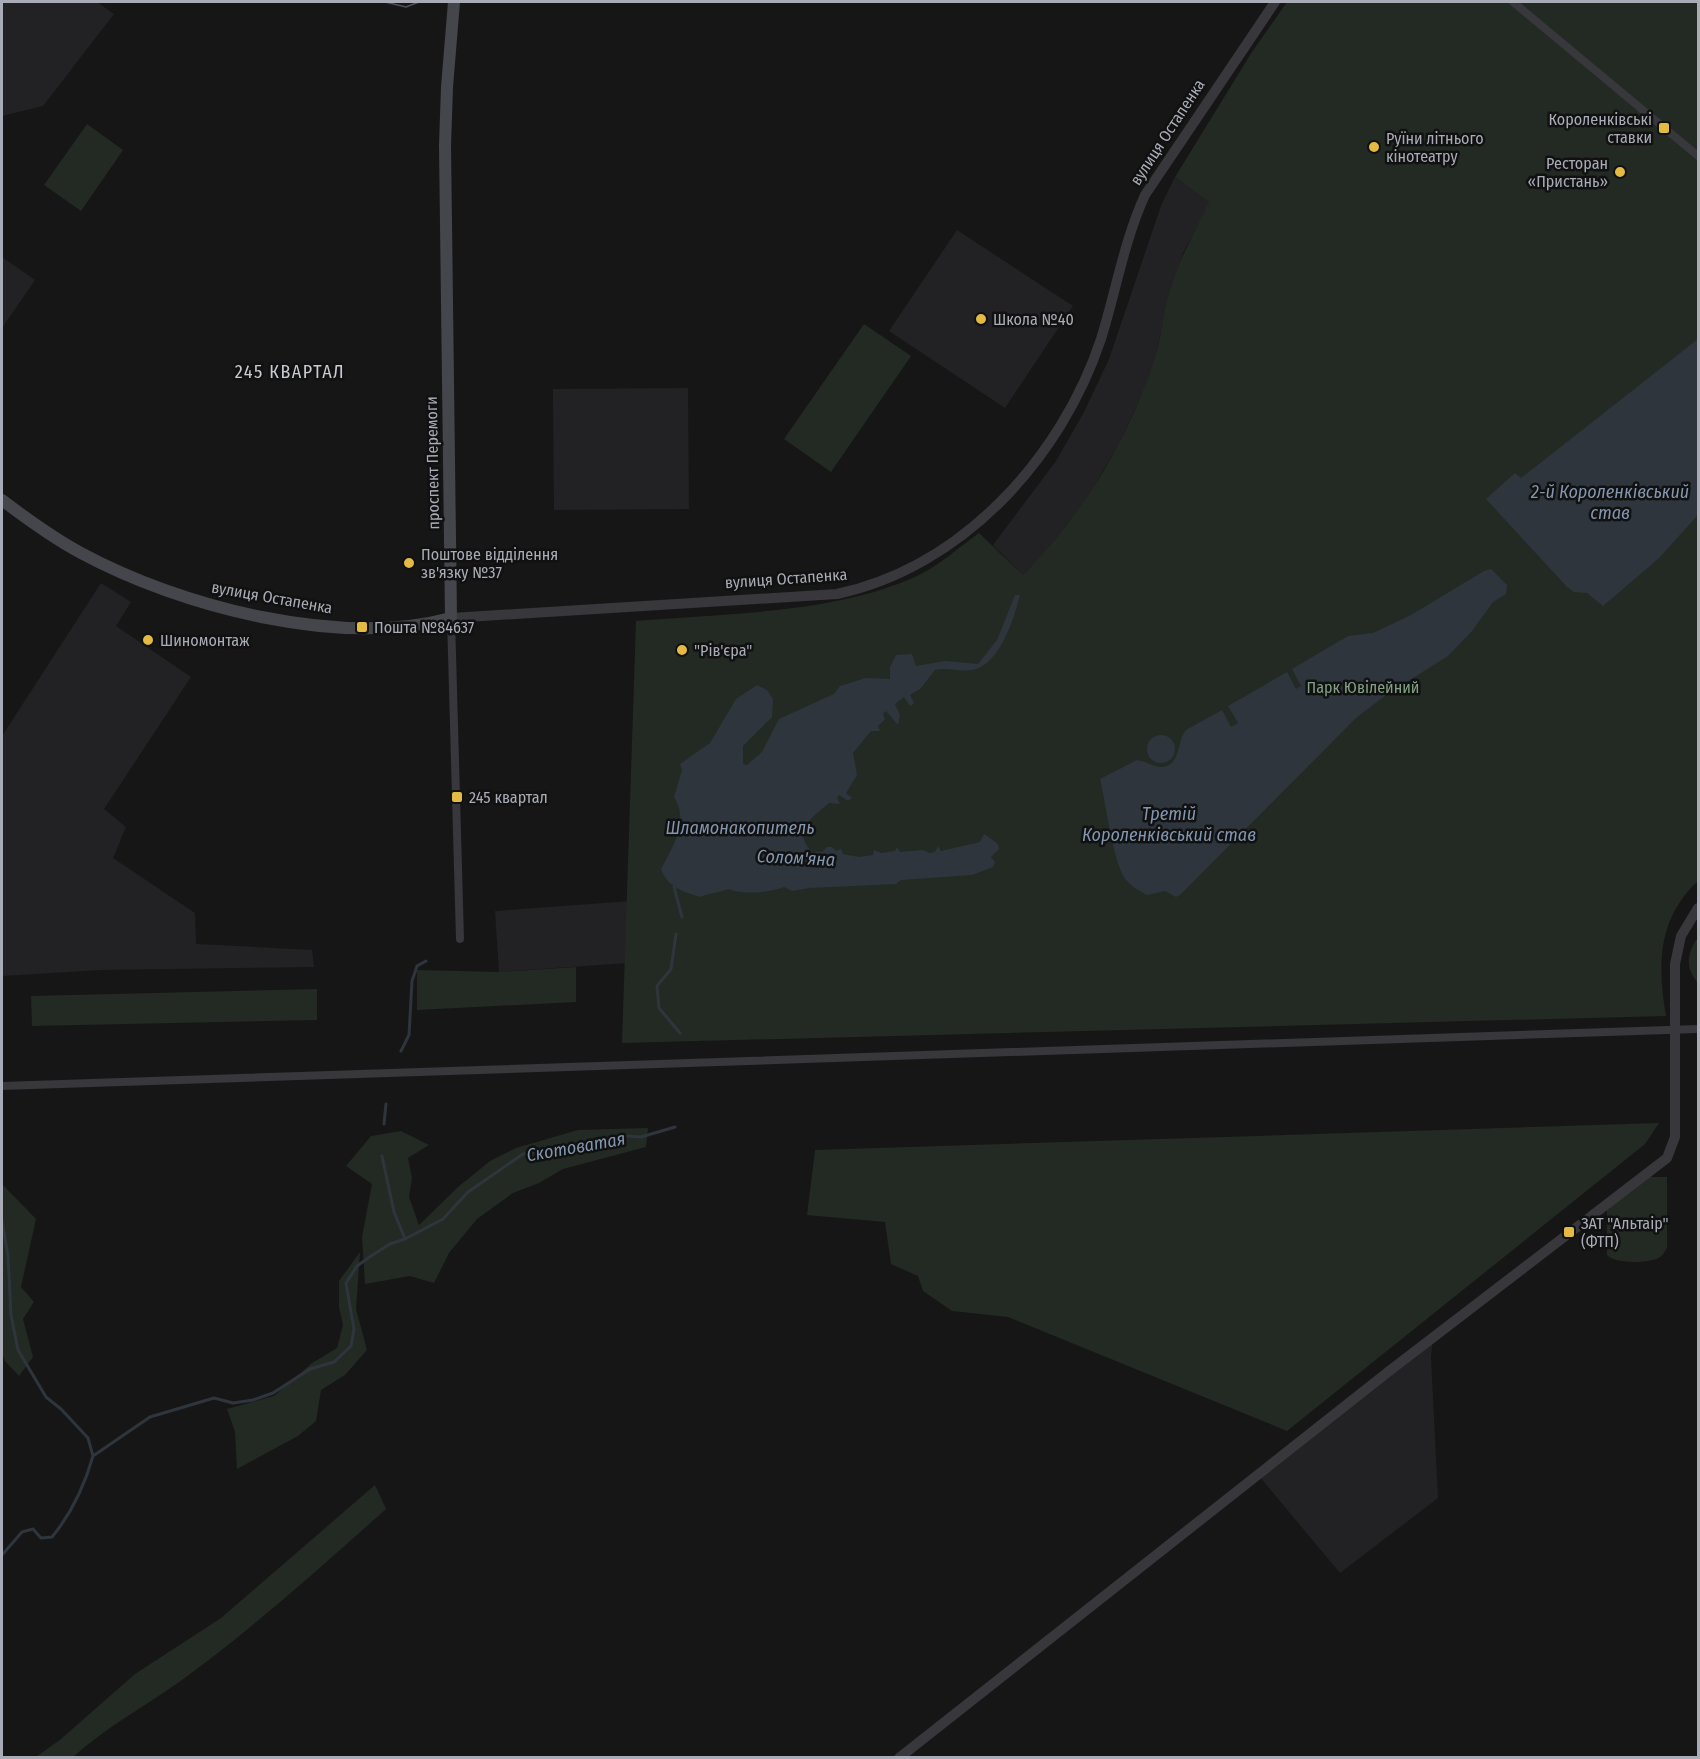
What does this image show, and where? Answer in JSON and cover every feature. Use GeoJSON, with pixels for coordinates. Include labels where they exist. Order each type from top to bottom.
{"type":"FeatureCollection","features":[{"type":"Feature","properties":{"kind":"main road","name":"проспект Перемоги"},"geometry":{"type":"LineString","coordinates":[[451,618],[445,145],[454,2]]}},
{"type":"Feature","properties":{"kind":"main road","name":"вулиця Остапенка"},"geometry":{"type":"LineString","coordinates":[[2,500],[81,553],[134,579],[212,606],[298,622],[334,625],[395,626],[428,624],[451,618]]}},
{"type":"Feature","properties":{"kind":"street","name":"вулиця Остапенка"},"geometry":{"type":"LineString","coordinates":[[451,618],[837,594],[895,577],[953,543],[975,525],[1018,480],[1048,442],[1069,409],[1100,340],[1132,226],[1145,195],[1275,2]]}},
{"type":"Feature","properties":{"kind":"street"},"geometry":{"type":"LineString","coordinates":[[1514,2],[1698,156]]}},
{"type":"Feature","properties":{"kind":"street","name":"проспект Перемоги"},"geometry":{"type":"LineString","coordinates":[[451,618],[460,939]]}},
{"type":"Feature","properties":{"kind":"street"},"geometry":{"type":"LineString","coordinates":[[899,1758],[1388,1372],[1667,1158],[1675,1137],[1676,954],[1685,928],[1698,908]]}},
{"type":"Feature","properties":{"kind":"street"},"geometry":{"type":"LineString","coordinates":[[2,1086],[1698,1029]]}},
{"type":"Feature","properties":{"kind":"shaded area"},"geometry":{"type":"Polygon","coordinates":[[[2,2],[97,2],[114,14],[43,106],[2,116],[2,2]]]}},
{"type":"Feature","properties":{"kind":"shaded area"},"geometry":{"type":"Polygon","coordinates":[[[1175,177],[1210,202],[1184,251],[1170,290],[1156,355],[1144,390],[1120,442],[1084,503],[1045,552],[1023,575],[993,545],[1056,461],[1084,412],[1109,359],[1162,203],[1175,177]]]}},
{"type":"Feature","properties":{"kind":"shaded area","name":"Школа №40"},"geometry":{"type":"Polygon","coordinates":[[[957,230],[1073,306],[1005,408],[889,331],[957,230]]]}},
{"type":"Feature","properties":{"kind":"shaded area"},"geometry":{"type":"Polygon","coordinates":[[[2,257],[35,280],[2,328],[2,257]]]}},
{"type":"Feature","properties":{"kind":"shaded area"},"geometry":{"type":"Polygon","coordinates":[[[688,388],[689,509],[554,510],[553,389],[688,388]]]}},
{"type":"Feature","properties":{"kind":"shaded area"},"geometry":{"type":"Polygon","coordinates":[[[101,583],[131,602],[116,626],[191,677],[104,809],[126,827],[113,858],[195,913],[196,944],[312,950],[314,967],[101,970],[2,976],[2,736],[101,583]]]}},
{"type":"Feature","properties":{"kind":"shaded area"},"geometry":{"type":"Polygon","coordinates":[[[631,901],[628,963],[499,972],[495,911],[631,901]]]}},
{"type":"Feature","properties":{"kind":"shaded area"},"geometry":{"type":"Polygon","coordinates":[[[1433,1337],[1431,1357],[1438,1498],[1340,1573],[1259,1476],[1433,1337]]]}},
{"type":"Feature","properties":{"kind":"green space","name":"Парк Ювілейний"},"geometry":{"type":"Polygon","coordinates":[[[1287,2],[1698,2],[1698,881],[1675,911],[1664,943],[1662,979],[1666,1016],[622,1043],[636,621],[780,610],[853,598],[887,588],[927,571],[979,533],[1023,575],[1065,527],[1084,501],[1118,446],[1132,417],[1155,357],[1174,279],[1209,202],[1175,177],[1252,52],[1287,2]]]}},
{"type":"Feature","properties":{"kind":"green space"},"geometry":{"type":"Polygon","coordinates":[[[87,124],[123,150],[81,211],[44,185],[87,124]]]}},
{"type":"Feature","properties":{"kind":"green space"},"geometry":{"type":"Polygon","coordinates":[[[864,324],[911,356],[831,472],[784,439],[864,324]]]}},
{"type":"Feature","properties":{"kind":"green space"},"geometry":{"type":"Polygon","coordinates":[[[1698,940],[1698,983],[1689,967],[1690,951],[1698,940]]]}},
{"type":"Feature","properties":{"kind":"green space"},"geometry":{"type":"Polygon","coordinates":[[[576,967],[576,1002],[417,1010],[417,970],[499,972],[576,967]]]}},
{"type":"Feature","properties":{"kind":"green space"},"geometry":{"type":"Polygon","coordinates":[[[317,989],[317,1020],[32,1026],[31,996],[317,989]]]}},
{"type":"Feature","properties":{"kind":"green space"},"geometry":{"type":"Polygon","coordinates":[[[1659,1123],[1645,1144],[1287,1431],[1008,1317],[952,1311],[923,1291],[918,1276],[891,1264],[885,1222],[807,1215],[815,1150],[1659,1123]]]}},
{"type":"Feature","properties":{"kind":"green space"},"geometry":{"type":"Polygon","coordinates":[[[648,1128],[646,1147],[563,1169],[539,1183],[513,1193],[477,1219],[449,1253],[434,1283],[410,1276],[365,1284],[362,1237],[372,1184],[346,1166],[371,1136],[401,1131],[429,1145],[408,1158],[412,1178],[409,1197],[419,1225],[458,1187],[490,1161],[516,1148],[578,1130],[648,1128]]]}},
{"type":"Feature","properties":{"kind":"green space"},"geometry":{"type":"Polygon","coordinates":[[[1645,1177],[1667,1177],[1667,1248],[1660,1257],[1651,1260],[1630,1262],[1616,1260],[1607,1255],[1607,1208],[1645,1177]]]}},
{"type":"Feature","properties":{"kind":"green space"},"geometry":{"type":"Polygon","coordinates":[[[2,1184],[36,1219],[21,1287],[34,1302],[23,1319],[33,1357],[19,1376],[5,1361],[2,1353],[2,1184]]]}},
{"type":"Feature","properties":{"kind":"green space"},"geometry":{"type":"Polygon","coordinates":[[[360,1252],[356,1309],[367,1350],[345,1375],[321,1390],[316,1421],[298,1436],[237,1469],[235,1432],[227,1409],[274,1396],[312,1363],[337,1348],[343,1325],[339,1307],[339,1281],[360,1252]]]}},
{"type":"Feature","properties":{"kind":"green space"},"geometry":{"type":"Polygon","coordinates":[[[375,1485],[386,1509],[235,1640],[182,1680],[99,1736],[73,1757],[36,1757],[61,1739],[135,1674],[221,1618],[375,1485]]]}},
{"type":"Feature","properties":{"kind":"water","name":"2-й Короленківський став"},"geometry":{"type":"Polygon","coordinates":[[[1698,339],[1698,515],[1658,559],[1603,606],[1587,593],[1574,592],[1567,587],[1486,499],[1515,473],[1521,478],[1698,339]]]}},
{"type":"Feature","properties":{"kind":"water","name":"Третій Короленківський став"},"geometry":{"type":"Polygon","coordinates":[[[1491,569],[1507,585],[1506,594],[1493,602],[1472,631],[1448,656],[1386,695],[1356,718],[1180,895],[1176,897],[1165,891],[1147,895],[1128,882],[1114,849],[1100,779],[1137,760],[1160,767],[1167,766],[1175,758],[1186,730],[1222,710],[1231,727],[1238,723],[1228,706],[1287,672],[1296,689],[1301,686],[1292,669],[1348,636],[1373,633],[1411,615],[1491,569]]]}},
{"type":"Feature","properties":{"kind":"water","name":"Шламонакопитель"},"geometry":{"type":"Polygon","coordinates":[[[1015,595],[1020,595],[1014,616],[1004,640],[990,660],[982,667],[972,670],[935,670],[920,689],[910,695],[914,703],[910,706],[904,697],[895,704],[900,715],[898,725],[886,711],[883,714],[885,719],[878,726],[880,731],[871,731],[853,753],[857,775],[846,793],[852,798],[848,801],[839,795],[837,798],[840,804],[829,803],[811,819],[806,825],[803,837],[812,852],[822,852],[827,847],[832,847],[836,851],[841,849],[843,854],[859,857],[873,855],[874,850],[881,853],[895,851],[897,847],[900,852],[923,850],[929,853],[935,852],[938,846],[941,851],[980,842],[984,834],[998,844],[999,849],[991,857],[995,862],[993,867],[972,875],[901,880],[896,884],[809,888],[792,891],[784,887],[756,893],[728,889],[700,897],[682,891],[667,880],[661,869],[680,825],[680,815],[674,797],[682,770],[680,764],[710,743],[736,699],[757,685],[767,690],[773,699],[772,717],[743,746],[743,764],[747,765],[762,752],[779,719],[834,694],[840,686],[866,678],[890,679],[890,667],[896,655],[912,654],[916,666],[945,661],[978,664],[997,640],[1015,595]]]}},
{"type":"Feature","properties":{"kind":"water"},"geometry":{"type":"Polygon","coordinates":[[[1161,735],[1171,739],[1175,749],[1171,759],[1161,763],[1151,759],[1147,749],[1151,739],[1161,735]]]}},
{"type":"Feature","properties":{"kind":"waterway","name":"Солом'яна"},"geometry":{"type":"LineString","coordinates":[[677,884],[674,887],[682,917]]}},
{"type":"Feature","properties":{"kind":"waterway","name":"Солом'яна"},"geometry":{"type":"LineString","coordinates":[[676,934],[671,969],[657,986],[659,1008],[680,1033]]}},
{"type":"Feature","properties":{"kind":"waterway"},"geometry":{"type":"LineString","coordinates":[[401,1051],[409,1035],[412,981],[417,966],[426,961]]}},
{"type":"Feature","properties":{"kind":"waterway"},"geometry":{"type":"LineString","coordinates":[[384,1124],[386,1104]]}},
{"type":"Feature","properties":{"kind":"waterway","name":"Скотоватая"},"geometry":{"type":"LineString","coordinates":[[2,1555],[22,1532],[33,1529],[41,1538],[52,1537],[77,1498],[93,1456],[150,1417],[214,1398],[233,1403],[253,1400],[273,1393],[310,1369],[334,1362],[351,1346],[354,1329],[346,1283],[357,1266],[390,1244],[405,1239],[443,1219],[468,1192],[523,1154],[543,1150],[567,1152],[626,1136],[641,1137],[675,1127]]}},
{"type":"Feature","properties":{"kind":"waterway"},"geometry":{"type":"LineString","coordinates":[[382,1156],[394,1212],[405,1239]]}},
{"type":"Feature","properties":{"kind":"waterway"},"geometry":{"type":"LineString","coordinates":[[2,1221],[8,1256],[11,1315],[18,1350],[46,1397],[61,1409],[88,1438],[93,1456]]}},
{"type":"Feature","properties":{"kind":"tram line"},"geometry":{"type":"LineString","coordinates":[[385,2],[406,7],[419,2]]}},
{"type":"Feature","properties":{"kind":"place","name":"Короленківські ставки"},"geometry":{"type":"Point","coordinates":[1664,128]}},
{"type":"Feature","properties":{"kind":"place","name":"Руїни літнього кінотеатру"},"geometry":{"type":"Point","coordinates":[1374,147]}},
{"type":"Feature","properties":{"kind":"place","name":"Ресторан «Пристань»"},"geometry":{"type":"Point","coordinates":[1620,172]}},
{"type":"Feature","properties":{"kind":"place","name":"Школа №40"},"geometry":{"type":"Point","coordinates":[981,319]}},
{"type":"Feature","properties":{"kind":"place","name":"Поштове відділення зв'язку №37"},"geometry":{"type":"Point","coordinates":[409,563]}},
{"type":"Feature","properties":{"kind":"place","name":"Пошта №84637"},"geometry":{"type":"Point","coordinates":[362,627]}},
{"type":"Feature","properties":{"kind":"place","name":"Шиномонтаж"},"geometry":{"type":"Point","coordinates":[148,640]}},
{"type":"Feature","properties":{"kind":"place","name":"\"Рів'єра\""},"geometry":{"type":"Point","coordinates":[682,650]}},
{"type":"Feature","properties":{"kind":"place","name":"245 квартал"},"geometry":{"type":"Point","coordinates":[457,797]}},
{"type":"Feature","properties":{"kind":"place","name":"ЗАТ \"Альтаір\" (ФТП)"},"geometry":{"type":"Point","coordinates":[1569,1232]}},
{"type":"Feature","properties":{"kind":"district","name":"245 КВАРТАЛ"},"geometry":{"type":"Point","coordinates":[290,372]}}]}
